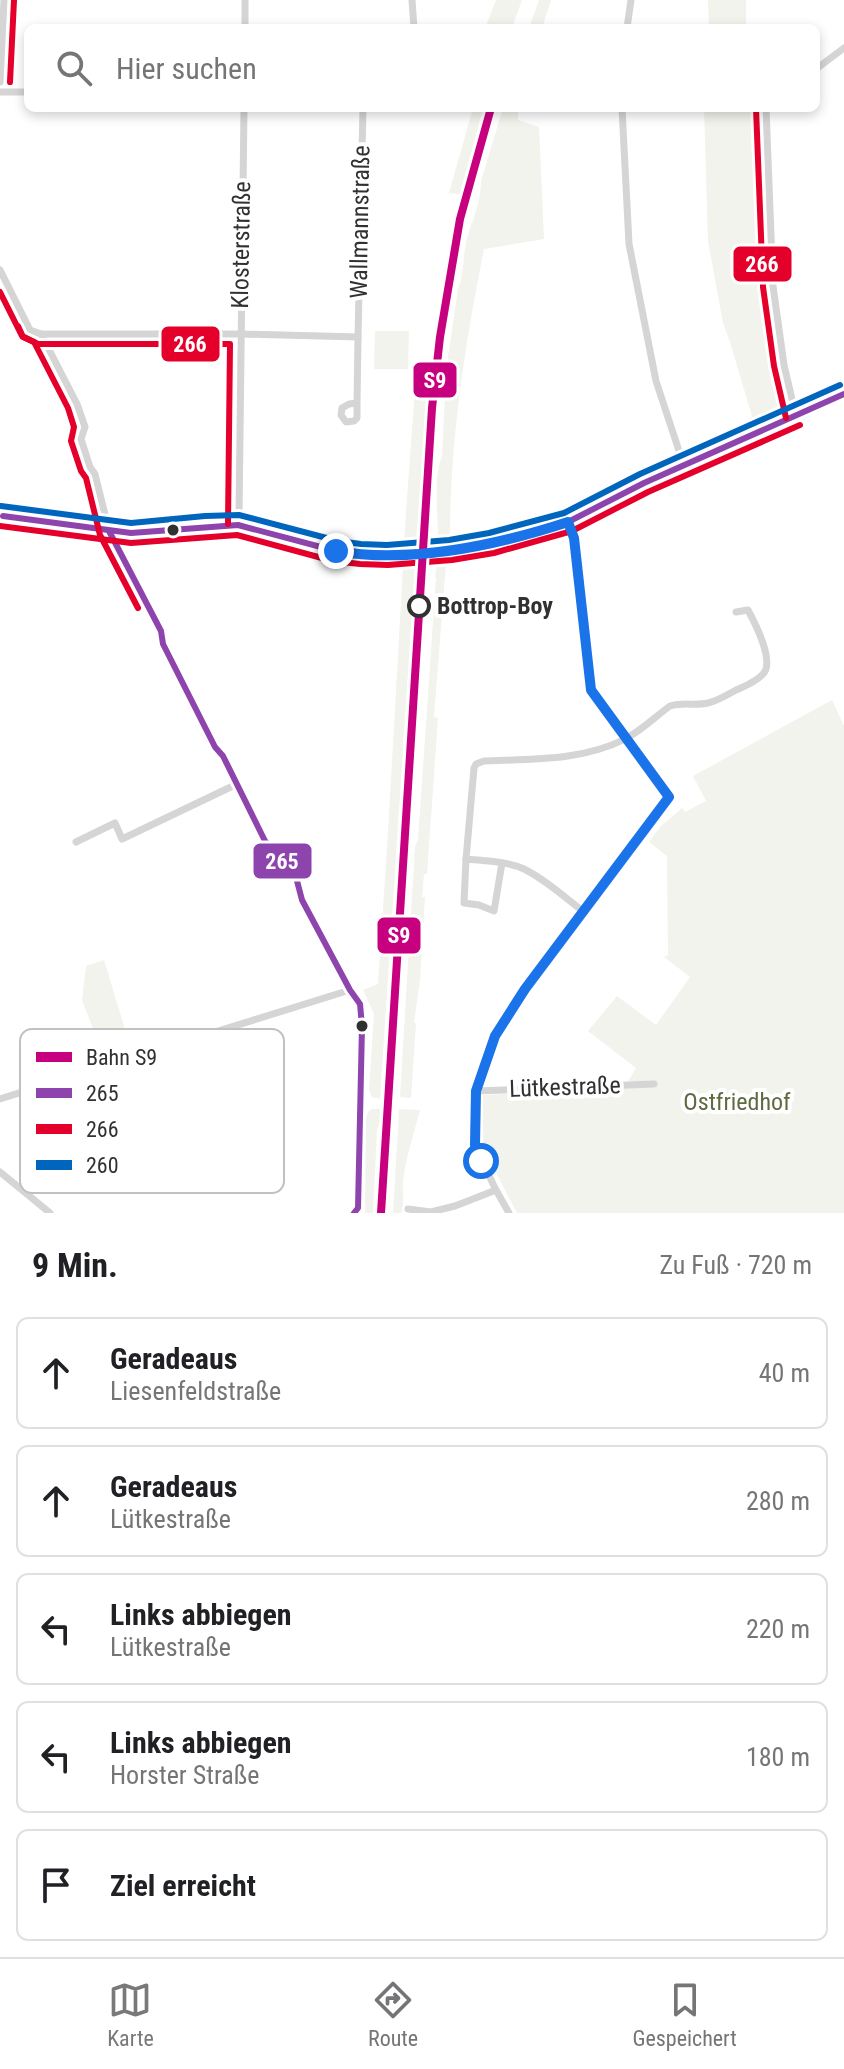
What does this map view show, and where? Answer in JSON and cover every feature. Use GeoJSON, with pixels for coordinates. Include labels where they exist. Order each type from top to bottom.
{"type":"FeatureCollection","features":[{"type":"Feature","properties":{"kind":"main road"},"geometry":{"type":"LineString","coordinates":[[0,516],[131,533],[238,525],[349,553],[387,555],[437,551],[491,543],[568,522],[644,483],[844,394]]}},
{"type":"Feature","properties":{"kind":"street"},"geometry":{"type":"LineString","coordinates":[[245,0],[245,24]]}},
{"type":"Feature","properties":{"kind":"street"},"geometry":{"type":"LineString","coordinates":[[412,0],[414,24]]}},
{"type":"Feature","properties":{"kind":"street"},"geometry":{"type":"LineString","coordinates":[[628,24],[631,0]]}},
{"type":"Feature","properties":{"kind":"street"},"geometry":{"type":"LineString","coordinates":[[0,82],[2,4]]}},
{"type":"Feature","properties":{"kind":"street"},"geometry":{"type":"LineString","coordinates":[[820,66],[844,48]]}},
{"type":"Feature","properties":{"kind":"street"},"geometry":{"type":"LineString","coordinates":[[0,92],[24,92]]}},
{"type":"Feature","properties":{"kind":"street","name":"Klosterstraße"},"geometry":{"type":"LineString","coordinates":[[238,525],[244,112]]}},
{"type":"Feature","properties":{"kind":"street","name":"Wallmannstraße"},"geometry":{"type":"LineString","coordinates":[[357,403],[363,112]]}},
{"type":"Feature","properties":{"kind":"street"},"geometry":{"type":"LineString","coordinates":[[622,112],[629,244],[656,381],[684,466]]}},
{"type":"Feature","properties":{"kind":"street"},"geometry":{"type":"LineString","coordinates":[[766,112],[773,286],[784,365],[796,416]]}},
{"type":"Feature","properties":{"kind":"street"},"geometry":{"type":"LineString","coordinates":[[0,270],[30,330],[41,334],[358,337]]}},
{"type":"Feature","properties":{"kind":"street"},"geometry":{"type":"LineString","coordinates":[[41,334],[77,404],[85,427],[81,439],[95,474],[109,531],[257,828],[274,854],[301,884],[302,900],[360,1004],[358,1208],[354,1213]]}},
{"type":"Feature","properties":{"kind":"street","name":"Lütkestraße"},"geometry":{"type":"LineString","coordinates":[[509,1213],[475,1145],[476,1091],[490,1048],[499,1028],[525,989],[669,797],[591,690],[574,538],[568,522]]}},
{"type":"Feature","properties":{"kind":"street"},"geometry":{"type":"LineString","coordinates":[[502,863],[494,911],[464,903],[476,764],[592,751],[627,738],[670,706],[708,703],[753,682],[764,674],[767,667],[765,652],[748,610],[736,612]]}},
{"type":"Feature","properties":{"kind":"street"},"geometry":{"type":"LineString","coordinates":[[76,842],[115,823],[122,839],[237,784]]}},
{"type":"Feature","properties":{"kind":"street"},"geometry":{"type":"LineString","coordinates":[[466,859],[502,863],[530,872],[583,911]]}},
{"type":"Feature","properties":{"kind":"street"},"geometry":{"type":"LineString","coordinates":[[225,1029],[350,990]]}},
{"type":"Feature","properties":{"kind":"street","name":"Lütkestraße"},"geometry":{"type":"LineString","coordinates":[[476,1091],[654,1084]]}},
{"type":"Feature","properties":{"kind":"street"},"geometry":{"type":"LineString","coordinates":[[0,1099],[20,1093]]}},
{"type":"Feature","properties":{"kind":"street"},"geometry":{"type":"LineString","coordinates":[[0,1172],[20,1188]]}},
{"type":"Feature","properties":{"kind":"street"},"geometry":{"type":"LineString","coordinates":[[408,1209],[431,1212],[496,1190]]}},
{"type":"Feature","properties":{"kind":"street"},"geometry":{"type":"LineString","coordinates":[[26,1193],[50,1213]]}},
{"type":"Feature","properties":{"kind":"green space"},"geometry":{"type":"Polygon","coordinates":[[[496,0],[522,0],[513,24],[487,24],[496,0]]]}},
{"type":"Feature","properties":{"kind":"green space"},"geometry":{"type":"Polygon","coordinates":[[[539,0],[551,0],[543,24],[530,24],[539,0]]]}},
{"type":"Feature","properties":{"kind":"green space"},"geometry":{"type":"Polygon","coordinates":[[[708,0],[746,0],[746,24],[709,24],[708,0]]]}},
{"type":"Feature","properties":{"kind":"green space"},"geometry":{"type":"Polygon","coordinates":[[[472,112],[482,112],[459,194],[449,193],[472,112]]]}},
{"type":"Feature","properties":{"kind":"green space"},"geometry":{"type":"Polygon","coordinates":[[[502,112],[518,112],[518,120],[539,127],[544,239],[484,249],[460,392],[450,536],[438,538],[438,475],[448,357],[467,238],[502,112]]]}},
{"type":"Feature","properties":{"kind":"green space"},"geometry":{"type":"Polygon","coordinates":[[[704,112],[756,112],[761,131],[765,271],[772,327],[788,407],[754,423],[723,323],[708,241],[704,112]]]}},
{"type":"Feature","properties":{"kind":"green space"},"geometry":{"type":"Polygon","coordinates":[[[375,331],[409,331],[408,369],[374,369],[375,331]]]}},
{"type":"Feature","properties":{"kind":"green space"},"geometry":{"type":"Polygon","coordinates":[[[416,374],[430,374],[416,540],[404,541],[416,374]]]}},
{"type":"Feature","properties":{"kind":"green space"},"geometry":{"type":"Polygon","coordinates":[[[446,562],[411,1098],[400,1097],[415,846],[418,840],[435,577],[437,564],[446,562]]]}},
{"type":"Feature","properties":{"kind":"green space"},"geometry":{"type":"Polygon","coordinates":[[[415,566],[380,1099],[372,1097],[369,1090],[374,1014],[363,990],[378,984],[403,567],[415,566]]]}},
{"type":"Feature","properties":{"kind":"green space","name":"Ostfriedhof"},"geometry":{"type":"Polygon","coordinates":[[[832,700],[844,726],[844,1213],[517,1213],[483,1148],[483,1095],[624,1088],[636,1068],[588,1031],[617,996],[656,1025],[690,977],[664,957],[668,955],[667,856],[649,842],[660,827],[682,808],[685,812],[706,801],[693,776],[832,700]]]}},
{"type":"Feature","properties":{"kind":"green space"},"geometry":{"type":"Polygon","coordinates":[[[104,960],[125,1029],[93,1029],[82,1000],[86,966],[104,960]]]}},
{"type":"Feature","properties":{"kind":"green space"},"geometry":{"type":"Polygon","coordinates":[[[371,1109],[380,1109],[373,1213],[365,1213],[366,1119],[371,1109]]]}},
{"type":"Feature","properties":{"kind":"green space"},"geometry":{"type":"Polygon","coordinates":[[[399,1109],[420,1110],[404,1172],[401,1213],[393,1213],[399,1109]]]}},
{"type":"Feature","properties":{"kind":"rail line","name":"S9"},"geometry":{"type":"LineString","coordinates":[[381,1213],[432,408],[440,337],[460,219],[490,112]]}},
{"type":"Feature","properties":{"kind":"transit line","name":"266"},"geometry":{"type":"LineString","coordinates":[[10,82],[14,0]]}},
{"type":"Feature","properties":{"kind":"transit line","name":"266"},"geometry":{"type":"LineString","coordinates":[[756,112],[763,287],[774,366],[786,418]]}},
{"type":"Feature","properties":{"kind":"transit line","name":"266"},"geometry":{"type":"LineString","coordinates":[[0,292],[22,336],[38,344],[230,344],[228,524]]}},
{"type":"Feature","properties":{"kind":"transit line","name":"266"},"geometry":{"type":"LineString","coordinates":[[18,326],[23,337],[34,342],[68,408],[74,427],[71,441],[86,478],[100,535],[138,608]]}},
{"type":"Feature","properties":{"kind":"transit line","name":"260"},"geometry":{"type":"LineString","coordinates":[[1,506],[131,523],[239,515],[338,541],[361,544],[449,540],[564,513],[640,474],[840,385]]}},
{"type":"Feature","properties":{"kind":"transit line","name":"265"},"geometry":{"type":"LineString","coordinates":[[3,516],[131,533],[238,525],[336,551],[360,554],[450,550],[491,543],[568,522],[644,483],[844,394]]}},
{"type":"Feature","properties":{"kind":"transit line","name":"266"},"geometry":{"type":"LineString","coordinates":[[0,526],[131,543],[237,535],[333,561],[360,564],[452,560],[494,553],[572,531],[648,492],[800,425]]}},
{"type":"Feature","properties":{"kind":"transit line","name":"265"},"geometry":{"type":"LineString","coordinates":[[109,531],[161,631],[163,644],[215,747],[223,756],[265,841],[296,877],[302,900],[360,1004],[358,1208],[354,1213]]}},
{"type":"Feature","properties":{"kind":"place","name":"Bottrop-Boy"},"geometry":{"type":"Point","coordinates":[419,606]}},
{"type":"Feature","properties":{"kind":"route"},"geometry":{"type":"LineString","coordinates":[[336,551],[387,555],[450,550],[491,543],[568,522],[574,538],[591,690],[669,797],[525,989],[495,1036],[476,1091],[475,1145],[481,1161]]}}]}
